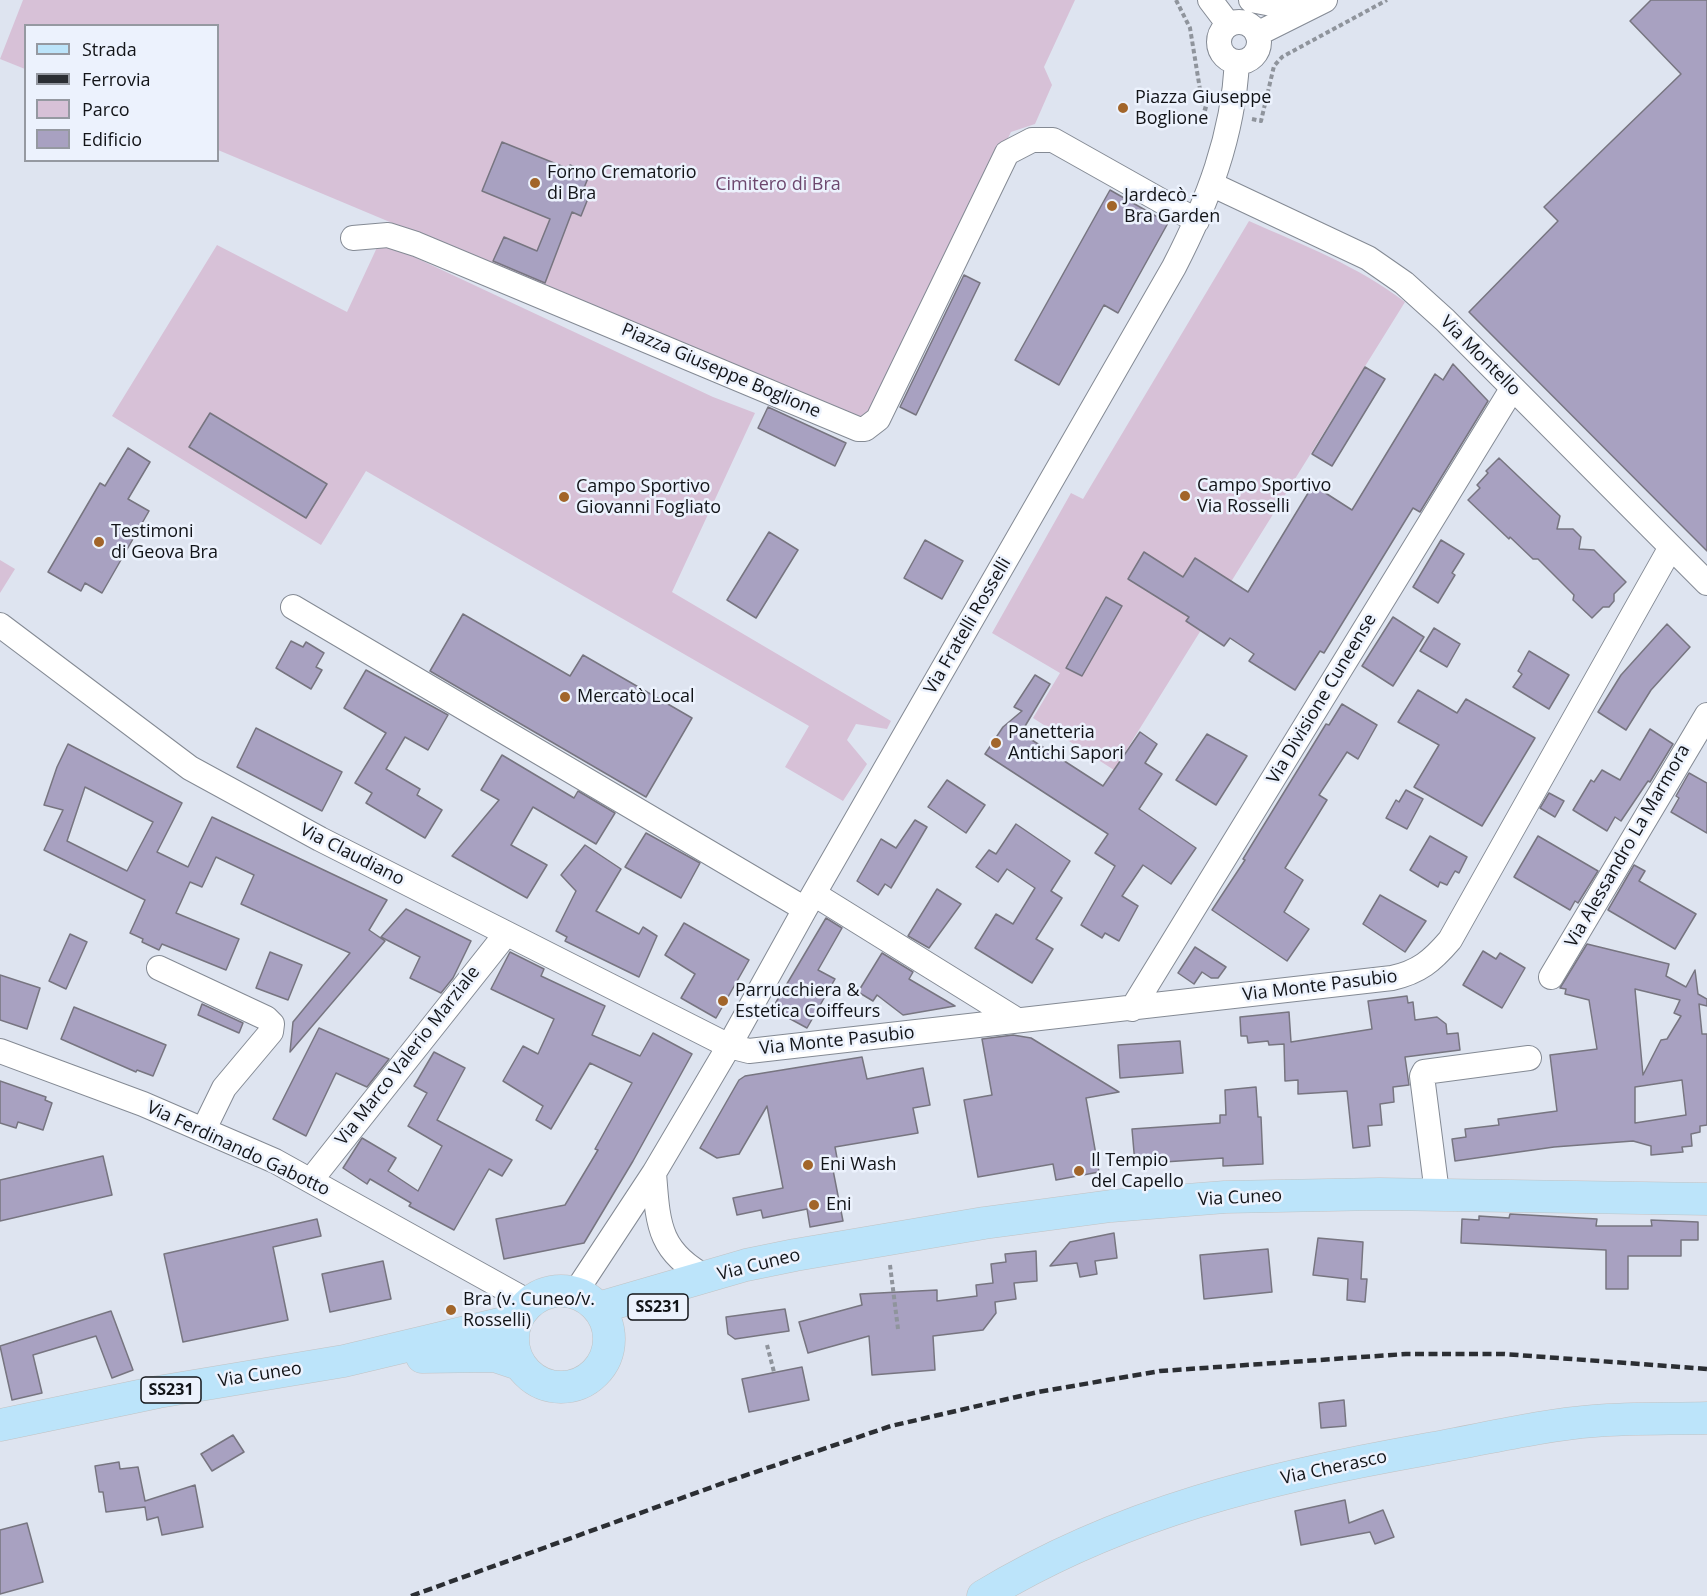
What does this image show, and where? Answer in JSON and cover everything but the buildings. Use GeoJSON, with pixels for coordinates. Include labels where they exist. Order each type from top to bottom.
{"type":"FeatureCollection","features":[{"type":"Feature","properties":{"kind":"main road","name":"Via Cuneo"},"geometry":{"type":"LineString","coordinates":[[594,1312],[746,1265],[984,1223],[1111,1206],[1225,1197],[1437,1193],[1707,1199]]}},
{"type":"Feature","properties":{"kind":"main road"},"geometry":{"type":"LineString","coordinates":[[551,1292],[594,1312],[608,1350],[598,1370],[582,1383],[568,1388],[540,1383],[528,1375],[519,1364],[513,1350],[512,1335],[523,1311],[551,1292]]}},
{"type":"Feature","properties":{"kind":"main road","name":"Via Cuneo"},"geometry":{"type":"LineString","coordinates":[[0,1425],[158,1392],[344,1361],[523,1311]]}},
{"type":"Feature","properties":{"kind":"main road","name":"Via Cuneo"},"geometry":{"type":"LineString","coordinates":[[344,1361],[468,1355],[495,1356],[519,1364]]}},
{"type":"Feature","properties":{"kind":"main road","name":"Via Cherasco"},"geometry":{"type":"LineString","coordinates":[[983,1596],[1023,1572],[1134,1521],[1185,1504],[1274,1480],[1394,1455],[1592,1421],[1707,1418]]}},
{"type":"Feature","properties":{"kind":"street"},"geometry":{"type":"LineString","coordinates":[[1210,0],[1228,25]]}},
{"type":"Feature","properties":{"kind":"street"},"geometry":{"type":"LineString","coordinates":[[1251,0],[1272,4],[1322,1]]}},
{"type":"Feature","properties":{"kind":"street"},"geometry":{"type":"LineString","coordinates":[[1257,34],[1322,1]]}},
{"type":"Feature","properties":{"kind":"street"},"geometry":{"type":"LineString","coordinates":[[1235,23],[1248,25],[1257,34],[1258,48],[1255,54],[1244,61],[1238,62],[1226,57],[1220,46],[1221,35],[1228,25],[1235,23]]}},
{"type":"Feature","properties":{"kind":"street","name":"Via Fratelli Rosselli"},"geometry":{"type":"LineString","coordinates":[[594,1312],[654,1173],[729,1046],[809,901],[1174,267],[1213,185],[1236,95],[1238,62]]}},
{"type":"Feature","properties":{"kind":"street","name":"Piazza Giuseppe Boglione"},"geometry":{"type":"LineString","coordinates":[[353,238],[388,235],[416,244],[858,429],[865,429],[878,419],[1007,153],[1032,140],[1053,140],[1197,221]]}},
{"type":"Feature","properties":{"kind":"street","name":"Via Montello"},"geometry":{"type":"LineString","coordinates":[[1213,185],[1368,258],[1404,283],[1445,320],[1707,583]]}},
{"type":"Feature","properties":{"kind":"street","name":"Via Divisione Cuneense"},"geometry":{"type":"LineString","coordinates":[[1132,1008],[1512,389]]}},
{"type":"Feature","properties":{"kind":"street","name":"Via Monte Pasubio"},"geometry":{"type":"LineString","coordinates":[[729,1046],[750,1051],[1392,978],[1414,973],[1432,962],[1450,940],[1671,548]]}},
{"type":"Feature","properties":{"kind":"street"},"geometry":{"type":"LineString","coordinates":[[293,607],[1017,1020]]}},
{"type":"Feature","properties":{"kind":"street","name":"Via Claudiano"},"geometry":{"type":"LineString","coordinates":[[0,625],[190,768],[320,839],[729,1046]]}},
{"type":"Feature","properties":{"kind":"street","name":"Via Alessandro La Marmora"},"geometry":{"type":"LineString","coordinates":[[1551,977],[1707,715]]}},
{"type":"Feature","properties":{"kind":"street","name":"Via Marco Valerio Marziale"},"geometry":{"type":"LineString","coordinates":[[310,1179],[506,934]]}},
{"type":"Feature","properties":{"kind":"street"},"geometry":{"type":"LineString","coordinates":[[159,968],[266,1018],[272,1024],[271,1032],[224,1088],[204,1129]]}},
{"type":"Feature","properties":{"kind":"street","name":"Via Ferdinando Gabotto"},"geometry":{"type":"LineString","coordinates":[[0,1052],[204,1129],[310,1179],[523,1311]]}},
{"type":"Feature","properties":{"kind":"street"},"geometry":{"type":"LineString","coordinates":[[1437,1193],[1422,1076],[1424,1072],[1529,1058]]}},
{"type":"Feature","properties":{"kind":"street"},"geometry":{"type":"LineString","coordinates":[[654,1173],[656,1204],[663,1235],[676,1258],[686,1267],[708,1278]]}},
{"type":"Feature","properties":{"kind":"path"},"geometry":{"type":"LineString","coordinates":[[891,1269],[898,1329]]}},
{"type":"Feature","properties":{"kind":"path"},"geometry":{"type":"LineString","coordinates":[[767,1345],[774,1372]]}},
{"type":"Feature","properties":{"kind":"green space","name":"Cimitero di Bra"},"geometry":{"type":"Polygon","coordinates":[[[23,0],[1075,0],[1044,67],[1052,85],[1035,124],[1011,132],[867,422],[219,150],[219,24],[24,24],[24,69],[0,59],[23,0]]]}},
{"type":"Feature","properties":{"kind":"green space","name":"Campo Sportivo Via Rosselli"},"geometry":{"type":"Polygon","coordinates":[[[1249,221],[1349,267],[1405,302],[1114,770],[1033,718],[1060,673],[992,633],[1071,493],[1083,499],[1249,221]]]}},
{"type":"Feature","properties":{"kind":"green space","name":"Campo Sportivo Giovanni Fogliato"},"geometry":{"type":"Polygon","coordinates":[[[380,241],[713,397],[755,413],[672,592],[891,721],[887,729],[856,724],[847,740],[867,764],[843,801],[785,767],[809,726],[366,471],[321,545],[112,416],[217,245],[347,312],[380,241]]]}},
{"type":"Feature","properties":{"kind":"green space"},"geometry":{"type":"Polygon","coordinates":[[[0,560],[15,569],[0,593],[0,560]]]}},
{"type":"Feature","properties":{"kind":"railway"},"geometry":{"type":"LineString","coordinates":[[411,1596],[726,1482],[891,1426],[1038,1392],[1160,1371],[1406,1354],[1504,1354],[1707,1369]]}},
{"type":"Feature","properties":{"kind":"place","name":"Piazza Giuseppe Boglione"},"geometry":{"type":"Point","coordinates":[1123,108]}},
{"type":"Feature","properties":{"kind":"place","name":"Forno Crematorio di Bra"},"geometry":{"type":"Point","coordinates":[535,183]}},
{"type":"Feature","properties":{"kind":"place","name":"Jardecò - Bra Garden"},"geometry":{"type":"Point","coordinates":[1112,206]}},
{"type":"Feature","properties":{"kind":"place","name":"Campo Sportivo Via Rosselli"},"geometry":{"type":"Point","coordinates":[1185,496]}},
{"type":"Feature","properties":{"kind":"place","name":"Campo Sportivo Giovanni Fogliato"},"geometry":{"type":"Point","coordinates":[564,497]}},
{"type":"Feature","properties":{"kind":"place","name":"Testimoni di Geova Bra"},"geometry":{"type":"Point","coordinates":[99,542]}},
{"type":"Feature","properties":{"kind":"place","name":"Mercatò Local"},"geometry":{"type":"Point","coordinates":[565,697]}},
{"type":"Feature","properties":{"kind":"place","name":"Panetteria Antichi Sapori"},"geometry":{"type":"Point","coordinates":[996,743]}},
{"type":"Feature","properties":{"kind":"place","name":"Parrucchiera & Estetica Coiffeurs"},"geometry":{"type":"Point","coordinates":[723,1001]}},
{"type":"Feature","properties":{"kind":"place","name":"Eni Wash"},"geometry":{"type":"Point","coordinates":[808,1165]}},
{"type":"Feature","properties":{"kind":"place","name":"Il Tempio del Capello"},"geometry":{"type":"Point","coordinates":[1079,1171]}},
{"type":"Feature","properties":{"kind":"place","name":"Eni"},"geometry":{"type":"Point","coordinates":[814,1205]}},
{"type":"Feature","properties":{"kind":"place","name":"Bra (v. Cuneo/v. Rosselli)"},"geometry":{"type":"Point","coordinates":[451,1310]}}]}
